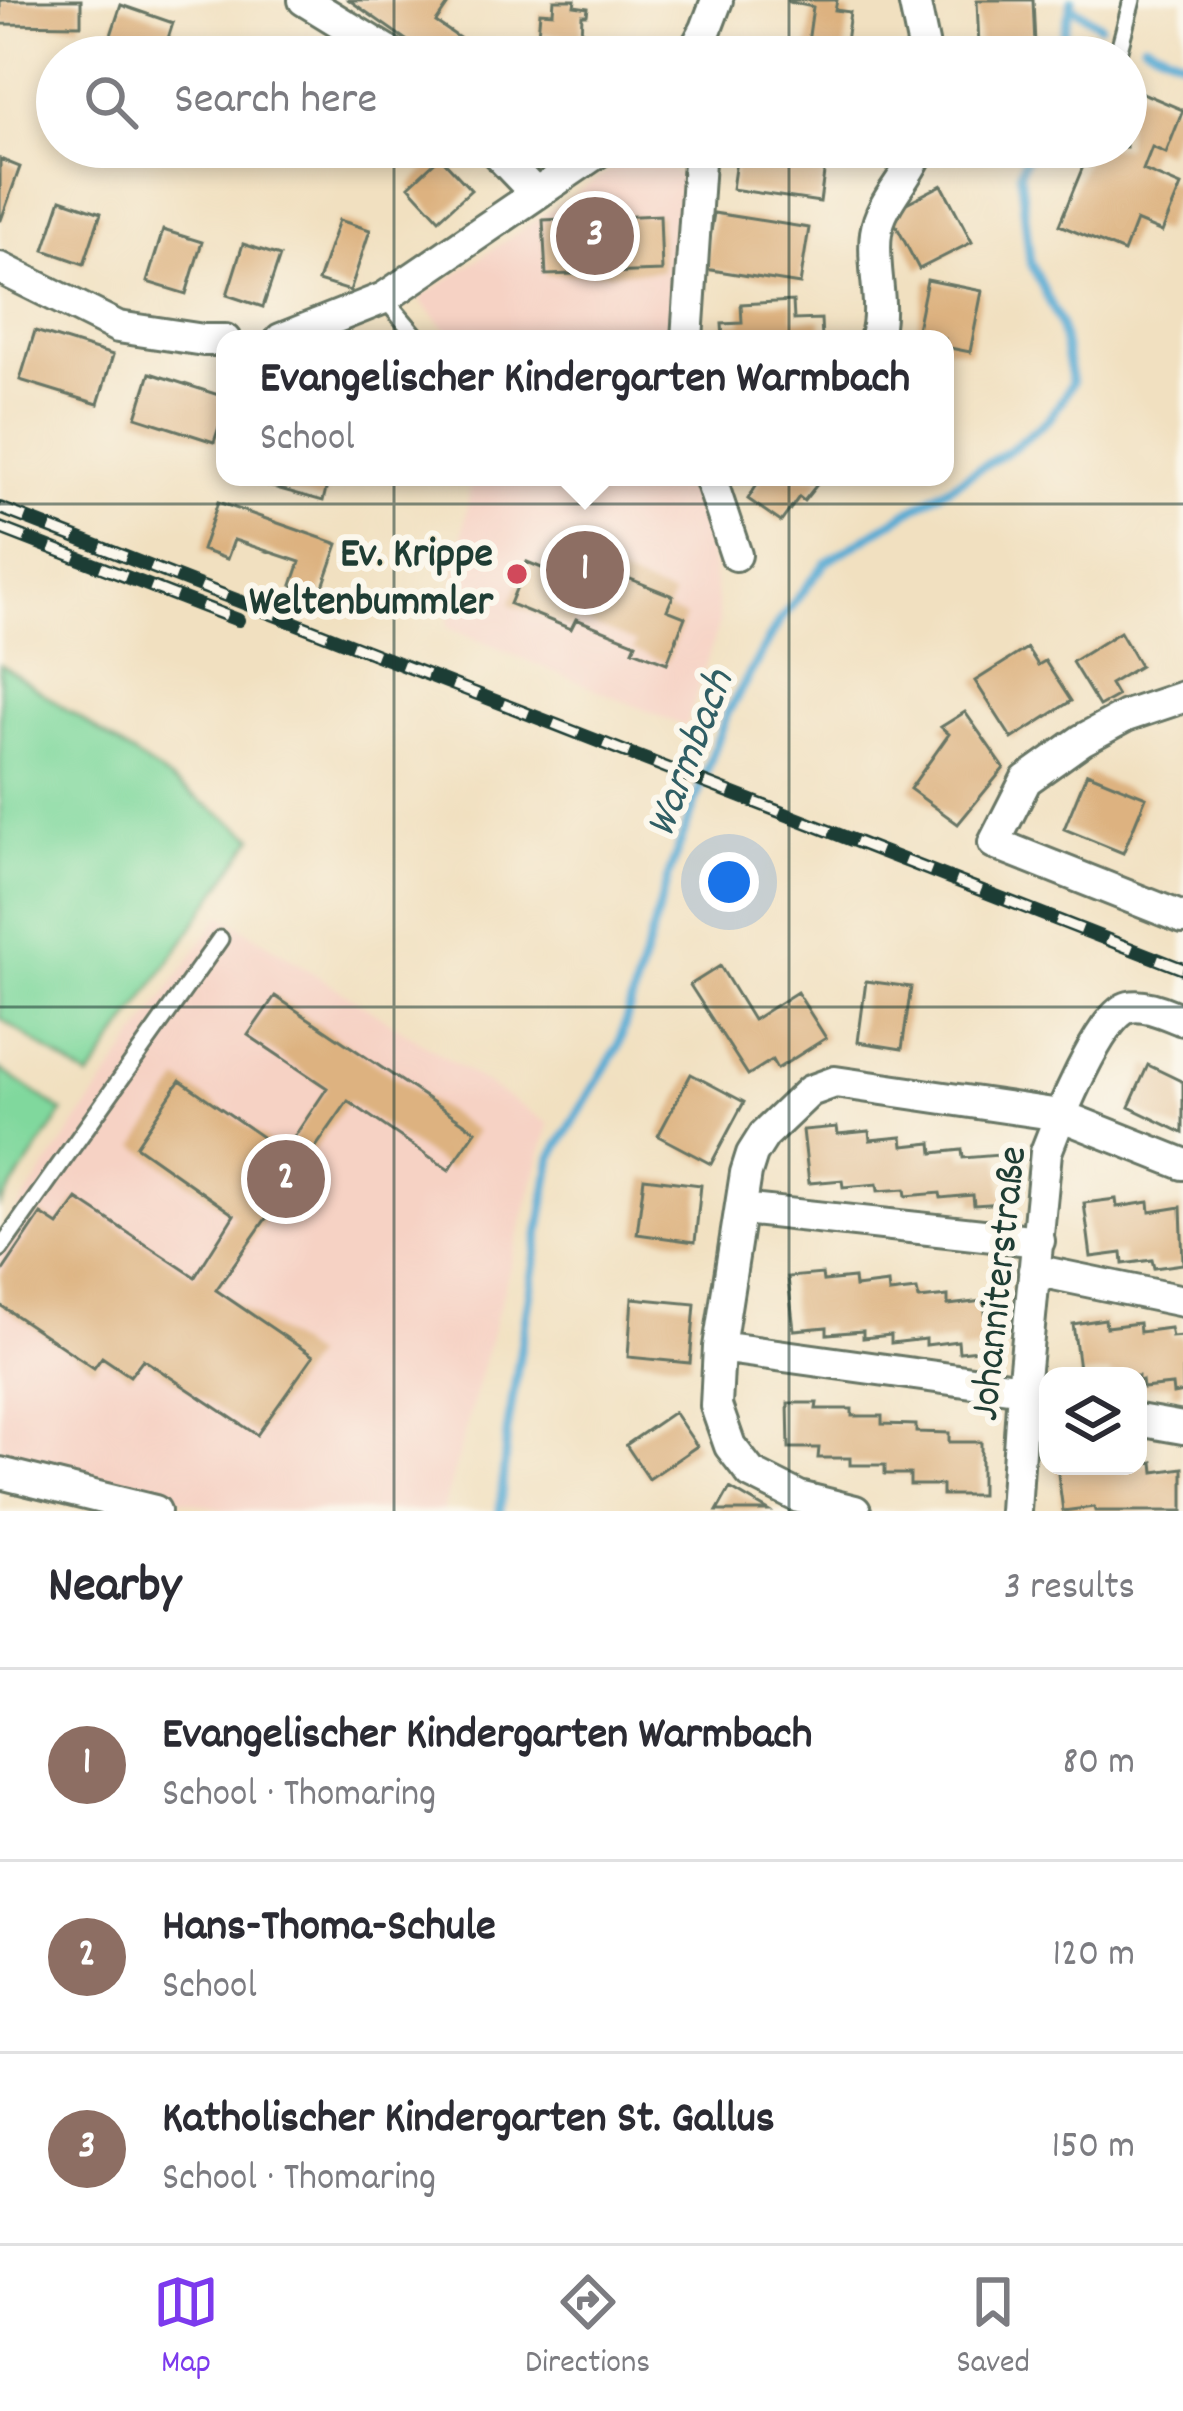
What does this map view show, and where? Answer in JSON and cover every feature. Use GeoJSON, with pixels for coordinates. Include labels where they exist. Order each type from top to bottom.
{"type":"FeatureCollection","features":[{"type":"Feature","properties":{"kind":"street"},"geometry":{"type":"LineString","coordinates":[[304,0],[363,36]]}},
{"type":"Feature","properties":{"kind":"street"},"geometry":{"type":"LineString","coordinates":[[702,36],[717,0]]}},
{"type":"Feature","properties":{"kind":"street"},"geometry":{"type":"LineString","coordinates":[[914,0],[922,36]]}},
{"type":"Feature","properties":{"kind":"street"},"geometry":{"type":"LineString","coordinates":[[511,168],[536,194]]}},
{"type":"Feature","properties":{"kind":"street"},"geometry":{"type":"LineString","coordinates":[[304,330],[384,298],[574,168]]}},
{"type":"Feature","properties":{"kind":"street"},"geometry":{"type":"LineString","coordinates":[[688,330],[699,168]]}},
{"type":"Feature","properties":{"kind":"street"},"geometry":{"type":"LineString","coordinates":[[878,330],[875,237],[880,212],[912,168]]}},
{"type":"Feature","properties":{"kind":"street"},"geometry":{"type":"LineString","coordinates":[[0,268],[118,327],[216,340]]}},
{"type":"Feature","properties":{"kind":"street"},"geometry":{"type":"LineString","coordinates":[[713,486],[736,555]]}},
{"type":"Feature","properties":{"kind":"street"},"geometry":{"type":"LineString","coordinates":[[1183,697],[1126,716],[1026,780],[994,843],[1183,918]]}},
{"type":"Feature","properties":{"kind":"street","name":"Johanniterstraße"},"geometry":{"type":"LineString","coordinates":[[1015,1511],[1031,1397],[1036,1256],[1046,1152],[1106,1024],[1133,1005],[1183,1020]]}},
{"type":"Feature","properties":{"kind":"street"},"geometry":{"type":"LineString","coordinates":[[855,1511],[799,1497],[752,1473],[730,1446],[716,1406],[719,1347],[746,1172],[764,1135],[810,1091],[835,1082],[1060,1115],[1183,1164]]}},
{"type":"Feature","properties":{"kind":"street"},"geometry":{"type":"LineString","coordinates":[[742,1209],[1036,1256],[1183,1301]]}},
{"type":"Feature","properties":{"kind":"street"},"geometry":{"type":"LineString","coordinates":[[719,1347],[1031,1397]]}},
{"type":"Feature","properties":{"kind":"street"},"geometry":{"type":"LineString","coordinates":[[1147,1422],[1183,1428]]}},
{"type":"Feature","properties":{"kind":"street"},"geometry":{"type":"LineString","coordinates":[[0,1472],[155,1511]]}},
{"type":"Feature","properties":{"kind":"lane"},"geometry":{"type":"LineString","coordinates":[[1123,36],[1132,0]]}},
{"type":"Feature","properties":{"kind":"lane"},"geometry":{"type":"LineString","coordinates":[[384,298],[411,330]]}},
{"type":"Feature","properties":{"kind":"lane"},"geometry":{"type":"LineString","coordinates":[[0,1249],[220,939]]}},
{"type":"Feature","properties":{"kind":"shaded area"},"geometry":{"type":"Polygon","coordinates":[[[613,168],[663,168],[681,174],[675,330],[446,330],[419,299],[613,168]]]}},
{"type":"Feature","properties":{"kind":"shaded area"},"geometry":{"type":"Polygon","coordinates":[[[470,486],[692,486],[708,518],[719,622],[686,727],[447,627],[470,486]]]}},
{"type":"Feature","properties":{"kind":"shaded area"},"geometry":{"type":"Polygon","coordinates":[[[221,914],[549,1124],[443,1511],[227,1511],[0,1453],[0,1234],[221,914]]]}},
{"type":"Feature","properties":{"kind":"green space"},"geometry":{"type":"Polygon","coordinates":[[[0,664],[254,837],[89,1079],[0,1018],[0,664]]]}},
{"type":"Feature","properties":{"kind":"green space"},"geometry":{"type":"Polygon","coordinates":[[[0,1069],[63,1112],[0,1205],[0,1069]]]}},
{"type":"Feature","properties":{"kind":"building"},"geometry":{"type":"Polygon","coordinates":[[[0,0],[81,0],[81,25],[0,24],[0,0]]]}},
{"type":"Feature","properties":{"kind":"building"},"geometry":{"type":"Polygon","coordinates":[[[349,0],[451,0],[436,22],[456,36],[400,36],[349,0]]]}},
{"type":"Feature","properties":{"kind":"building"},"geometry":{"type":"Polygon","coordinates":[[[554,0],[575,0],[574,6],[588,8],[587,15],[582,15],[581,36],[538,34],[540,12],[553,13],[554,0]]]}},
{"type":"Feature","properties":{"kind":"building"},"geometry":{"type":"Polygon","coordinates":[[[837,0],[835,10],[850,12],[847,36],[809,36],[813,7],[789,2],[837,0]]]}},
{"type":"Feature","properties":{"kind":"building"},"geometry":{"type":"Polygon","coordinates":[[[977,0],[1033,0],[1035,36],[979,36],[977,0]]]}},
{"type":"Feature","properties":{"kind":"building"},"geometry":{"type":"Polygon","coordinates":[[[121,5],[173,23],[169,36],[111,36],[121,5]]]}},
{"type":"Feature","properties":{"kind":"building"},"geometry":{"type":"Polygon","coordinates":[[[1147,95],[1183,110],[1166,153],[1152,147],[1147,160],[1147,95]]]}},
{"type":"Feature","properties":{"kind":"building"},"geometry":{"type":"Polygon","coordinates":[[[0,159],[20,167],[1,220],[0,220],[0,159]]]}},
{"type":"Feature","properties":{"kind":"building"},"geometry":{"type":"Polygon","coordinates":[[[428,168],[450,168],[471,190],[439,219],[409,186],[428,168]]]}},
{"type":"Feature","properties":{"kind":"building"},"geometry":{"type":"Polygon","coordinates":[[[735,168],[825,168],[820,202],[732,189],[735,168]]]}},
{"type":"Feature","properties":{"kind":"building"},"geometry":{"type":"Polygon","coordinates":[[[1082,168],[1144,168],[1181,186],[1162,232],[1136,221],[1124,252],[1059,225],[1082,168]]]}},
{"type":"Feature","properties":{"kind":"building"},"geometry":{"type":"Polygon","coordinates":[[[942,185],[972,242],[919,269],[889,212],[942,185]]]}},
{"type":"Feature","properties":{"kind":"building"},"geometry":{"type":"Polygon","coordinates":[[[61,199],[101,213],[84,264],[44,250],[61,199]]]}},
{"type":"Feature","properties":{"kind":"building"},"geometry":{"type":"Polygon","coordinates":[[[714,213],[809,228],[800,284],[705,269],[714,213]]]}},
{"type":"Feature","properties":{"kind":"building"},"geometry":{"type":"Polygon","coordinates":[[[660,215],[662,271],[546,275],[543,220],[660,215]]]}},
{"type":"Feature","properties":{"kind":"building"},"geometry":{"type":"Polygon","coordinates":[[[339,220],[370,230],[350,291],[318,281],[339,220]]]}},
{"type":"Feature","properties":{"kind":"building"},"geometry":{"type":"Polygon","coordinates":[[[163,230],[202,242],[186,294],[147,282],[163,230]]]}},
{"type":"Feature","properties":{"kind":"building"},"geometry":{"type":"Polygon","coordinates":[[[243,244],[280,256],[263,307],[227,295],[243,244]]]}},
{"type":"Feature","properties":{"kind":"building"},"geometry":{"type":"Polygon","coordinates":[[[927,280],[982,291],[970,352],[954,349],[954,330],[917,330],[927,280]]]}},
{"type":"Feature","properties":{"kind":"building"},"geometry":{"type":"Polygon","coordinates":[[[793,301],[794,320],[821,319],[822,330],[722,330],[722,324],[742,323],[741,304],[793,301]]]}},
{"type":"Feature","properties":{"kind":"building"},"geometry":{"type":"Polygon","coordinates":[[[35,331],[113,355],[98,404],[20,380],[35,331]]]}},
{"type":"Feature","properties":{"kind":"building"},"geometry":{"type":"Polygon","coordinates":[[[150,373],[216,394],[214,442],[136,417],[150,373]]]}},
{"type":"Feature","properties":{"kind":"building"},"geometry":{"type":"Polygon","coordinates":[[[269,486],[327,486],[323,501],[269,486]]]}},
{"type":"Feature","properties":{"kind":"building"},"geometry":{"type":"Polygon","coordinates":[[[756,486],[816,486],[804,501],[799,497],[781,522],[748,499],[756,486]]]}},
{"type":"Feature","properties":{"kind":"building"},"geometry":{"type":"Polygon","coordinates":[[[218,502],[338,544],[320,595],[292,585],[300,562],[234,540],[227,559],[202,550],[218,502]]]}},
{"type":"Feature","properties":{"kind":"building"},"geometry":{"type":"Polygon","coordinates":[[[527,562],[586,586],[595,565],[673,596],[667,610],[685,617],[667,663],[633,650],[636,643],[576,619],[571,629],[510,604],[527,562]]]}},
{"type":"Feature","properties":{"kind":"building"},"geometry":{"type":"Polygon","coordinates":[[[1120,632],[1140,666],[1110,684],[1117,696],[1099,706],[1072,662],[1120,632]]]}},
{"type":"Feature","properties":{"kind":"building"},"geometry":{"type":"Polygon","coordinates":[[[1027,648],[1038,665],[1045,661],[1071,701],[1012,739],[975,681],[1027,648]]]}},
{"type":"Feature","properties":{"kind":"building"},"geometry":{"type":"Polygon","coordinates":[[[965,712],[1004,768],[958,824],[910,789],[949,734],[941,727],[965,712]]]}},
{"type":"Feature","properties":{"kind":"building"},"geometry":{"type":"Polygon","coordinates":[[[1087,773],[1146,797],[1123,853],[1064,829],[1087,773]]]}},
{"type":"Feature","properties":{"kind":"building"},"geometry":{"type":"Polygon","coordinates":[[[720,966],[753,1020],[797,992],[826,1038],[777,1069],[772,1060],[748,1075],[690,985],[720,966]]]}},
{"type":"Feature","properties":{"kind":"building"},"geometry":{"type":"Polygon","coordinates":[[[866,981],[911,987],[902,1049],[858,1042],[866,981]]]}},
{"type":"Feature","properties":{"kind":"building"},"geometry":{"type":"Polygon","coordinates":[[[275,996],[476,1131],[449,1170],[348,1101],[216,1290],[313,1356],[257,1435],[143,1359],[130,1376],[102,1357],[94,1368],[0,1305],[0,1275],[41,1214],[58,1225],[77,1199],[195,1277],[234,1215],[136,1146],[180,1080],[284,1152],[327,1088],[248,1035],[275,996]]]}},
{"type":"Feature","properties":{"kind":"building"},"geometry":{"type":"Polygon","coordinates":[[[1148,1065],[1183,1082],[1183,1133],[1129,1107],[1148,1065]]]}},
{"type":"Feature","properties":{"kind":"building"},"geometry":{"type":"Polygon","coordinates":[[[691,1074],[744,1102],[711,1164],[658,1136],[691,1074]]]}},
{"type":"Feature","properties":{"kind":"building"},"geometry":{"type":"Polygon","coordinates":[[[837,1127],[838,1134],[869,1131],[870,1140],[902,1137],[903,1146],[932,1143],[933,1153],[962,1150],[963,1158],[999,1155],[1004,1203],[974,1205],[973,1195],[906,1196],[905,1189],[878,1191],[877,1184],[843,1187],[842,1180],[809,1183],[803,1130],[837,1127]]]}},
{"type":"Feature","properties":{"kind":"building"},"geometry":{"type":"Polygon","coordinates":[[[644,1178],[701,1185],[695,1242],[637,1234],[644,1178]]]}},
{"type":"Feature","properties":{"kind":"building"},"geometry":{"type":"Polygon","coordinates":[[[1116,1199],[1117,1207],[1149,1202],[1150,1212],[1181,1207],[1183,1264],[1154,1268],[1152,1260],[1123,1264],[1122,1253],[1091,1257],[1084,1203],[1116,1199]]]}},
{"type":"Feature","properties":{"kind":"building"},"geometry":{"type":"Polygon","coordinates":[[[822,1274],[823,1281],[854,1278],[855,1287],[888,1283],[889,1293],[917,1290],[919,1299],[948,1296],[948,1305],[984,1301],[989,1349],[959,1352],[958,1341],[926,1345],[926,1339],[891,1343],[891,1335],[827,1334],[827,1327],[794,1330],[788,1277],[822,1274]]]}},
{"type":"Feature","properties":{"kind":"building"},"geometry":{"type":"Polygon","coordinates":[[[632,1298],[695,1304],[690,1363],[628,1357],[632,1298]]]}},
{"type":"Feature","properties":{"kind":"building"},"geometry":{"type":"Polygon","coordinates":[[[1105,1319],[1106,1327],[1139,1323],[1140,1332],[1170,1328],[1172,1337],[1183,1336],[1183,1392],[1173,1394],[1172,1385],[1147,1388],[1147,1367],[1079,1367],[1073,1324],[1105,1319]]]}},
{"type":"Feature","properties":{"kind":"building"},"geometry":{"type":"Polygon","coordinates":[[[788,1403],[852,1409],[852,1416],[882,1416],[882,1424],[949,1433],[949,1442],[981,1442],[981,1495],[942,1495],[942,1485],[910,1485],[910,1474],[885,1474],[885,1465],[850,1465],[850,1458],[818,1458],[819,1448],[789,1448],[788,1403]]]}},
{"type":"Feature","properties":{"kind":"building"},"geometry":{"type":"Polygon","coordinates":[[[674,1412],[697,1446],[649,1479],[626,1445],[674,1412]]]}},
{"type":"Feature","properties":{"kind":"building"},"geometry":{"type":"Polygon","coordinates":[[[1153,1462],[1154,1472],[1183,1468],[1183,1511],[1095,1511],[1094,1507],[1063,1511],[1058,1475],[1147,1475],[1147,1464],[1153,1462]]]}},
{"type":"Feature","properties":{"kind":"building"},"geometry":{"type":"Polygon","coordinates":[[[730,1488],[769,1511],[717,1511],[730,1488]]]}},
{"type":"Feature","properties":{"kind":"waterway","name":"Warmbach"},"geometry":{"type":"LineString","coordinates":[[1063,36],[1072,0]]}},
{"type":"Feature","properties":{"kind":"waterway"},"geometry":{"type":"LineString","coordinates":[[1071,6],[1100,25]]}},
{"type":"Feature","properties":{"kind":"waterway"},"geometry":{"type":"LineString","coordinates":[[1147,44],[1183,60]]}},
{"type":"Feature","properties":{"kind":"waterway","name":"Warmbach"},"geometry":{"type":"LineString","coordinates":[[954,484],[1013,448],[1051,417],[1072,383],[1060,323],[1030,261],[1022,168]]}},
{"type":"Feature","properties":{"kind":"waterway","name":"Warmbach"},"geometry":{"type":"LineString","coordinates":[[500,1511],[507,1432],[552,1157],[618,1047],[669,874],[727,714],[779,622],[826,562],[951,486]]}},
{"type":"Feature","properties":{"kind":"railway"},"geometry":{"type":"LineString","coordinates":[[0,508],[1183,969]]}},
{"type":"Feature","properties":{"kind":"railway"},"geometry":{"type":"LineString","coordinates":[[0,528],[238,620]]}},
{"type":"Feature","properties":{"kind":"place","name":"Katholischer Kindergarten St. Gallus"},"geometry":{"type":"Point","coordinates":[595,236]}},
{"type":"Feature","properties":{"kind":"place","name":"Evangelischer Kindergarten Warmbach"},"geometry":{"type":"Point","coordinates":[585,570]}},
{"type":"Feature","properties":{"kind":"place","name":"Ev. Krippe Weltenbummler"},"geometry":{"type":"Point","coordinates":[517,574]}},
{"type":"Feature","properties":{"kind":"place","name":"Hans-Thoma-Schule"},"geometry":{"type":"Point","coordinates":[286,1179]}}]}
